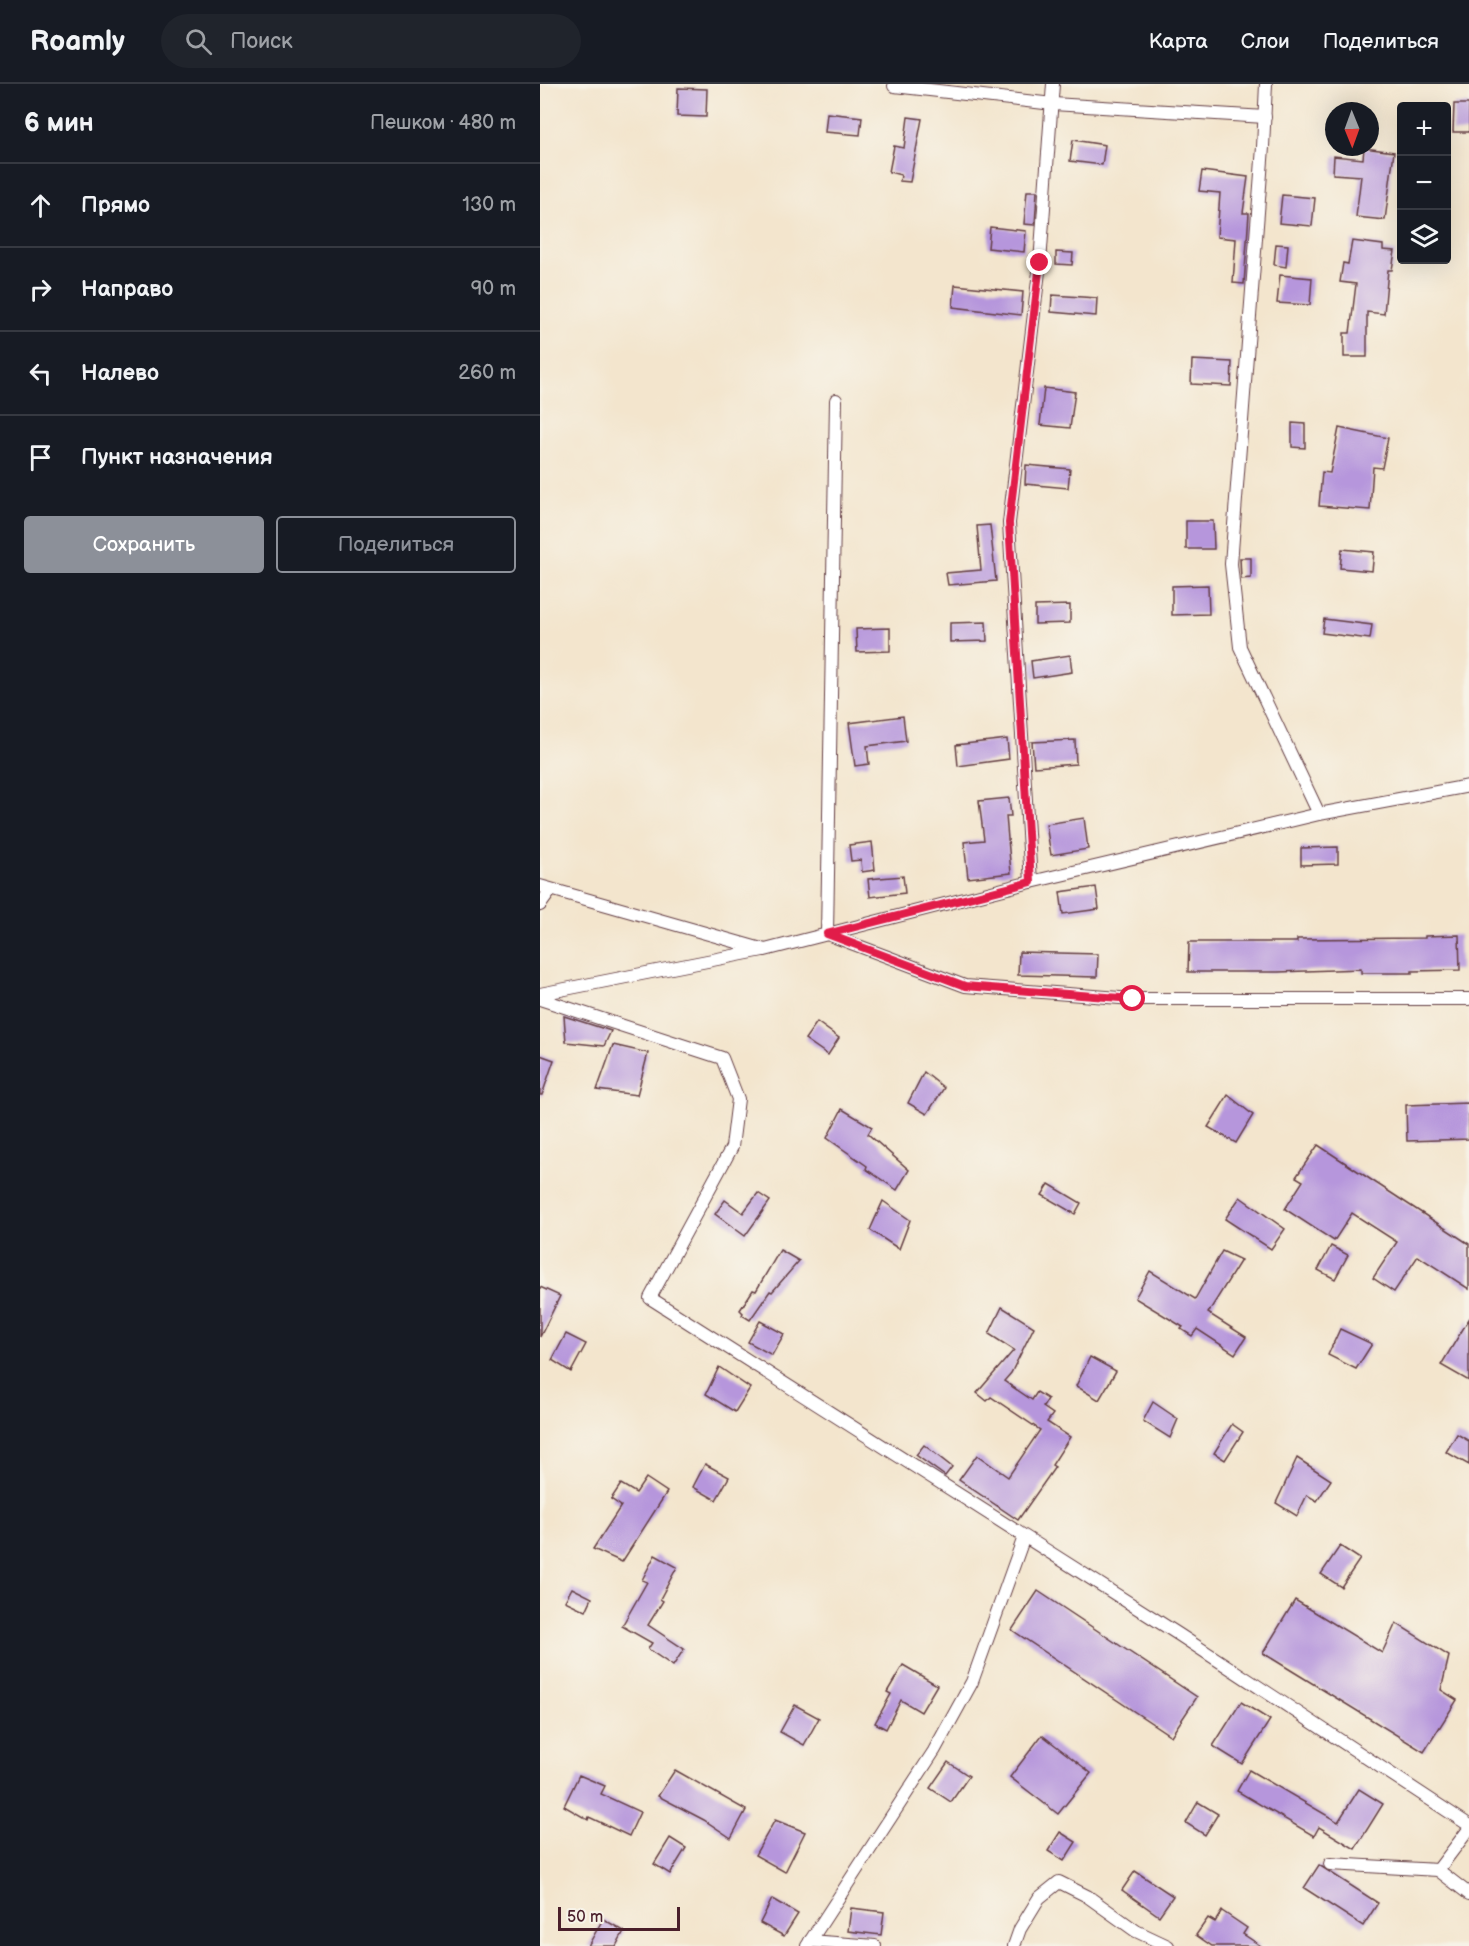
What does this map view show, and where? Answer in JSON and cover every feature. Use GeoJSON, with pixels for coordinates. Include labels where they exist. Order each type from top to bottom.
{"type":"FeatureCollection","features":[{"type":"Feature","properties":{"kind":"street"},"geometry":{"type":"LineString","coordinates":[[1031,882],[1009,523],[1040,263],[1053,84]]}},
{"type":"Feature","properties":{"kind":"street"},"geometry":{"type":"LineString","coordinates":[[1266,84],[1231,564],[1240,646],[1319,814]]}},
{"type":"Feature","properties":{"kind":"street"},"geometry":{"type":"LineString","coordinates":[[894,86],[1053,104],[1264,117]]}},
{"type":"Feature","properties":{"kind":"street"},"geometry":{"type":"LineString","coordinates":[[827,934],[836,400]]}},
{"type":"Feature","properties":{"kind":"street"},"geometry":{"type":"LineString","coordinates":[[540,993],[765,950],[1031,882],[1319,814],[1469,786]]}},
{"type":"Feature","properties":{"kind":"street"},"geometry":{"type":"LineString","coordinates":[[540,905],[546,888],[765,950]]}},
{"type":"Feature","properties":{"kind":"street"},"geometry":{"type":"LineString","coordinates":[[827,934],[965,986],[1133,999],[1469,999]]}},
{"type":"Feature","properties":{"kind":"street"},"geometry":{"type":"LineString","coordinates":[[540,999],[722,1058],[738,1099],[732,1147],[650,1298],[1178,1634],[1469,1825]]}},
{"type":"Feature","properties":{"kind":"street"},"geometry":{"type":"LineString","coordinates":[[808,1944],[934,1751],[967,1692],[1024,1537]]}},
{"type":"Feature","properties":{"kind":"street"},"geometry":{"type":"LineString","coordinates":[[1438,1870],[1469,1829]]}},
{"type":"Feature","properties":{"kind":"street"},"geometry":{"type":"LineString","coordinates":[[1330,1864],[1438,1870],[1469,1894]]}},
{"type":"Feature","properties":{"kind":"street"},"geometry":{"type":"LineString","coordinates":[[1014,1946],[1020,1929],[1039,1898],[1059,1882],[1087,1896],[1136,1930],[1168,1946]]}},
{"type":"Feature","properties":{"kind":"street"},"geometry":{"type":"LineString","coordinates":[[808,1944],[875,1946]]}},
{"type":"Feature","properties":{"kind":"building"},"geometry":{"type":"Polygon","coordinates":[[[678,88],[707,89],[706,117],[677,116],[678,88]]]}},
{"type":"Feature","properties":{"kind":"building"},"geometry":{"type":"Polygon","coordinates":[[[1454,104],[1469,104],[1469,132],[1453,132],[1454,104]]]}},
{"type":"Feature","properties":{"kind":"building"},"geometry":{"type":"Polygon","coordinates":[[[827,113],[862,117],[860,135],[825,132],[827,113]]]}},
{"type":"Feature","properties":{"kind":"building"},"geometry":{"type":"Polygon","coordinates":[[[908,117],[922,119],[910,182],[900,181],[901,175],[889,172],[894,146],[904,148],[908,117]]]}},
{"type":"Feature","properties":{"kind":"building"},"geometry":{"type":"Polygon","coordinates":[[[1073,140],[1105,145],[1102,165],[1070,161],[1073,140]]]}},
{"type":"Feature","properties":{"kind":"building"},"geometry":{"type":"Polygon","coordinates":[[[1379,150],[1394,152],[1385,220],[1356,217],[1361,176],[1333,174],[1334,156],[1363,159],[1363,156],[1379,156],[1379,150]]]}},
{"type":"Feature","properties":{"kind":"building"},"geometry":{"type":"Polygon","coordinates":[[[1202,171],[1248,177],[1243,213],[1249,213],[1244,284],[1233,283],[1236,239],[1217,237],[1220,193],[1199,191],[1202,171]]]}},
{"type":"Feature","properties":{"kind":"building"},"geometry":{"type":"Polygon","coordinates":[[[1027,191],[1037,191],[1035,225],[1024,224],[1027,191]]]}},
{"type":"Feature","properties":{"kind":"building"},"geometry":{"type":"Polygon","coordinates":[[[1282,195],[1315,198],[1312,226],[1279,223],[1282,195]]]}},
{"type":"Feature","properties":{"kind":"building"},"geometry":{"type":"Polygon","coordinates":[[[990,227],[1026,231],[1024,252],[988,248],[990,227]]]}},
{"type":"Feature","properties":{"kind":"building"},"geometry":{"type":"Polygon","coordinates":[[[1352,241],[1383,245],[1383,250],[1395,251],[1392,270],[1388,270],[1384,314],[1367,312],[1367,357],[1344,357],[1344,333],[1350,333],[1356,284],[1340,282],[1343,263],[1348,264],[1352,241]]]}},
{"type":"Feature","properties":{"kind":"building"},"geometry":{"type":"Polygon","coordinates":[[[1276,244],[1288,245],[1286,267],[1274,265],[1276,244]]]}},
{"type":"Feature","properties":{"kind":"building"},"geometry":{"type":"Polygon","coordinates":[[[1056,252],[1073,253],[1072,265],[1056,264],[1056,252]]]}},
{"type":"Feature","properties":{"kind":"building"},"geometry":{"type":"Polygon","coordinates":[[[1280,275],[1312,278],[1310,305],[1277,303],[1280,275]]]}},
{"type":"Feature","properties":{"kind":"building"},"geometry":{"type":"Polygon","coordinates":[[[955,285],[1023,292],[1021,315],[953,307],[955,285]]]}},
{"type":"Feature","properties":{"kind":"building"},"geometry":{"type":"Polygon","coordinates":[[[1052,295],[1097,298],[1096,316],[1051,312],[1052,295]]]}},
{"type":"Feature","properties":{"kind":"building"},"geometry":{"type":"Polygon","coordinates":[[[1192,360],[1232,362],[1231,386],[1191,384],[1192,360]]]}},
{"type":"Feature","properties":{"kind":"building"},"geometry":{"type":"Polygon","coordinates":[[[1044,388],[1075,392],[1070,428],[1040,425],[1044,388]]]}},
{"type":"Feature","properties":{"kind":"building"},"geometry":{"type":"Polygon","coordinates":[[[1292,423],[1305,424],[1305,448],[1292,447],[1292,423]]]}},
{"type":"Feature","properties":{"kind":"building"},"geometry":{"type":"Polygon","coordinates":[[[1339,428],[1388,438],[1382,468],[1373,467],[1370,510],[1319,506],[1322,472],[1330,473],[1339,428]]]}},
{"type":"Feature","properties":{"kind":"building"},"geometry":{"type":"Polygon","coordinates":[[[1026,465],[1070,469],[1068,488],[1025,484],[1026,465]]]}},
{"type":"Feature","properties":{"kind":"building"},"geometry":{"type":"Polygon","coordinates":[[[1186,521],[1213,521],[1214,549],[1186,549],[1186,521]]]}},
{"type":"Feature","properties":{"kind":"building"},"geometry":{"type":"Polygon","coordinates":[[[990,525],[996,581],[948,585],[946,573],[981,570],[977,526],[990,525]]]}},
{"type":"Feature","properties":{"kind":"building"},"geometry":{"type":"Polygon","coordinates":[[[1342,549],[1374,552],[1372,571],[1340,568],[1342,549]]]}},
{"type":"Feature","properties":{"kind":"building"},"geometry":{"type":"Polygon","coordinates":[[[1240,558],[1251,558],[1251,578],[1241,579],[1240,558]]]}},
{"type":"Feature","properties":{"kind":"building"},"geometry":{"type":"Polygon","coordinates":[[[1208,585],[1209,614],[1172,615],[1172,586],[1208,585]]]}},
{"type":"Feature","properties":{"kind":"building"},"geometry":{"type":"Polygon","coordinates":[[[1070,605],[1070,623],[1035,624],[1035,606],[1070,605]]]}},
{"type":"Feature","properties":{"kind":"building"},"geometry":{"type":"Polygon","coordinates":[[[1324,619],[1372,625],[1370,639],[1322,633],[1324,619]]]}},
{"type":"Feature","properties":{"kind":"building"},"geometry":{"type":"Polygon","coordinates":[[[986,622],[987,641],[950,642],[950,623],[986,622]]]}},
{"type":"Feature","properties":{"kind":"building"},"geometry":{"type":"Polygon","coordinates":[[[890,628],[890,651],[857,652],[856,629],[890,628]]]}},
{"type":"Feature","properties":{"kind":"building"},"geometry":{"type":"Polygon","coordinates":[[[1070,655],[1072,672],[1033,678],[1031,661],[1070,655]]]}},
{"type":"Feature","properties":{"kind":"building"},"geometry":{"type":"Polygon","coordinates":[[[903,716],[906,741],[867,746],[869,764],[855,766],[849,723],[903,716]]]}},
{"type":"Feature","properties":{"kind":"building"},"geometry":{"type":"Polygon","coordinates":[[[1007,739],[1009,759],[958,766],[956,745],[1007,739]]]}},
{"type":"Feature","properties":{"kind":"building"},"geometry":{"type":"Polygon","coordinates":[[[1075,740],[1076,764],[1034,767],[1032,742],[1075,740]]]}},
{"type":"Feature","properties":{"kind":"building"},"geometry":{"type":"Polygon","coordinates":[[[1009,798],[1011,816],[1006,816],[1011,873],[968,878],[964,842],[984,840],[979,801],[1009,798]]]}},
{"type":"Feature","properties":{"kind":"building"},"geometry":{"type":"Polygon","coordinates":[[[1084,818],[1088,849],[1051,855],[1046,824],[1084,818]]]}},
{"type":"Feature","properties":{"kind":"building"},"geometry":{"type":"Polygon","coordinates":[[[872,842],[875,870],[862,872],[861,860],[851,861],[849,845],[872,842]]]}},
{"type":"Feature","properties":{"kind":"building"},"geometry":{"type":"Polygon","coordinates":[[[1338,847],[1338,864],[1301,865],[1301,848],[1338,847]]]}},
{"type":"Feature","properties":{"kind":"building"},"geometry":{"type":"Polygon","coordinates":[[[903,876],[905,893],[870,897],[868,879],[903,876]]]}},
{"type":"Feature","properties":{"kind":"building"},"geometry":{"type":"Polygon","coordinates":[[[1096,887],[1099,909],[1063,914],[1060,892],[1096,887]]]}},
{"type":"Feature","properties":{"kind":"building"},"geometry":{"type":"Polygon","coordinates":[[[1459,935],[1460,970],[1412,971],[1412,973],[1361,973],[1361,969],[1188,972],[1189,942],[1297,942],[1297,939],[1425,938],[1425,936],[1459,935]]]}},
{"type":"Feature","properties":{"kind":"building"},"geometry":{"type":"Polygon","coordinates":[[[1019,952],[1098,954],[1097,977],[1018,975],[1019,952]]]}},
{"type":"Feature","properties":{"kind":"building"},"geometry":{"type":"Polygon","coordinates":[[[564,1016],[611,1031],[604,1046],[566,1042],[564,1016]]]}},
{"type":"Feature","properties":{"kind":"building"},"geometry":{"type":"Polygon","coordinates":[[[817,1022],[839,1038],[828,1055],[805,1039],[817,1022]]]}},
{"type":"Feature","properties":{"kind":"building"},"geometry":{"type":"Polygon","coordinates":[[[613,1045],[648,1053],[637,1095],[597,1090],[613,1045]]]}},
{"type":"Feature","properties":{"kind":"building"},"geometry":{"type":"Polygon","coordinates":[[[540,1055],[554,1060],[542,1095],[540,1095],[540,1055]]]}},
{"type":"Feature","properties":{"kind":"building"},"geometry":{"type":"Polygon","coordinates":[[[924,1072],[944,1088],[927,1114],[908,1103],[924,1072]]]}},
{"type":"Feature","properties":{"kind":"building"},"geometry":{"type":"Polygon","coordinates":[[[1228,1095],[1253,1115],[1236,1143],[1208,1127],[1228,1095]]]}},
{"type":"Feature","properties":{"kind":"building"},"geometry":{"type":"Polygon","coordinates":[[[1469,1103],[1469,1139],[1407,1141],[1406,1105],[1469,1103]]]}},
{"type":"Feature","properties":{"kind":"building"},"geometry":{"type":"Polygon","coordinates":[[[842,1109],[872,1127],[868,1134],[909,1170],[897,1190],[827,1138],[842,1109]]]}},
{"type":"Feature","properties":{"kind":"building"},"geometry":{"type":"Polygon","coordinates":[[[1318,1145],[1469,1244],[1469,1289],[1418,1256],[1394,1292],[1373,1278],[1397,1242],[1352,1213],[1334,1241],[1285,1209],[1303,1181],[1296,1177],[1318,1145]]]}},
{"type":"Feature","properties":{"kind":"building"},"geometry":{"type":"Polygon","coordinates":[[[1049,1184],[1081,1203],[1075,1214],[1042,1195],[1049,1184]]]}},
{"type":"Feature","properties":{"kind":"building"},"geometry":{"type":"Polygon","coordinates":[[[758,1193],[770,1201],[745,1236],[715,1214],[725,1200],[743,1213],[758,1193]]]}},
{"type":"Feature","properties":{"kind":"building"},"geometry":{"type":"Polygon","coordinates":[[[1240,1197],[1285,1229],[1271,1249],[1225,1219],[1240,1197]]]}},
{"type":"Feature","properties":{"kind":"building"},"geometry":{"type":"Polygon","coordinates":[[[883,1201],[910,1220],[899,1249],[870,1230],[883,1201]]]}},
{"type":"Feature","properties":{"kind":"building"},"geometry":{"type":"Polygon","coordinates":[[[1331,1246],[1348,1255],[1335,1279],[1318,1270],[1331,1246]]]}},
{"type":"Feature","properties":{"kind":"building"},"geometry":{"type":"Polygon","coordinates":[[[780,1250],[799,1261],[772,1292],[770,1291],[750,1320],[742,1315],[740,1310],[753,1290],[756,1291],[780,1250]]]}},
{"type":"Feature","properties":{"kind":"building"},"geometry":{"type":"Polygon","coordinates":[[[1222,1251],[1241,1260],[1208,1313],[1246,1337],[1235,1354],[1197,1329],[1192,1336],[1181,1329],[1183,1327],[1135,1298],[1150,1271],[1195,1299],[1222,1251]]]}},
{"type":"Feature","properties":{"kind":"building"},"geometry":{"type":"Polygon","coordinates":[[[540,1287],[560,1296],[540,1337],[540,1287]]]}},
{"type":"Feature","properties":{"kind":"building"},"geometry":{"type":"Polygon","coordinates":[[[1002,1307],[1034,1327],[1011,1373],[1004,1381],[1032,1400],[1037,1392],[1048,1399],[1043,1407],[1053,1414],[1047,1422],[1070,1437],[1052,1465],[1055,1467],[1018,1520],[959,1480],[977,1455],[1008,1477],[1040,1430],[991,1397],[987,1401],[977,1393],[1014,1350],[989,1334],[1002,1307]]]}},
{"type":"Feature","properties":{"kind":"building"},"geometry":{"type":"Polygon","coordinates":[[[1469,1319],[1469,1381],[1441,1365],[1469,1319]]]}},
{"type":"Feature","properties":{"kind":"building"},"geometry":{"type":"Polygon","coordinates":[[[760,1321],[784,1334],[772,1355],[748,1342],[760,1321]]]}},
{"type":"Feature","properties":{"kind":"building"},"geometry":{"type":"Polygon","coordinates":[[[1340,1329],[1372,1344],[1356,1369],[1328,1355],[1340,1329]]]}},
{"type":"Feature","properties":{"kind":"building"},"geometry":{"type":"Polygon","coordinates":[[[566,1334],[586,1344],[571,1372],[552,1360],[566,1334]]]}},
{"type":"Feature","properties":{"kind":"building"},"geometry":{"type":"Polygon","coordinates":[[[1090,1357],[1116,1371],[1099,1400],[1076,1386],[1090,1357]]]}},
{"type":"Feature","properties":{"kind":"building"},"geometry":{"type":"Polygon","coordinates":[[[719,1367],[750,1388],[735,1412],[706,1394],[719,1367]]]}},
{"type":"Feature","properties":{"kind":"building"},"geometry":{"type":"Polygon","coordinates":[[[1153,1402],[1178,1419],[1170,1438],[1143,1421],[1153,1402]]]}},
{"type":"Feature","properties":{"kind":"building"},"geometry":{"type":"Polygon","coordinates":[[[1232,1424],[1243,1432],[1225,1460],[1214,1453],[1232,1424]]]}},
{"type":"Feature","properties":{"kind":"building"},"geometry":{"type":"Polygon","coordinates":[[[1457,1434],[1469,1441],[1469,1465],[1446,1452],[1457,1434]]]}},
{"type":"Feature","properties":{"kind":"building"},"geometry":{"type":"Polygon","coordinates":[[[924,1445],[952,1467],[945,1476],[916,1455],[924,1445]]]}},
{"type":"Feature","properties":{"kind":"building"},"geometry":{"type":"Polygon","coordinates":[[[1297,1458],[1331,1480],[1317,1501],[1307,1495],[1297,1516],[1276,1503],[1297,1458]]]}},
{"type":"Feature","properties":{"kind":"building"},"geometry":{"type":"Polygon","coordinates":[[[705,1464],[729,1477],[716,1500],[693,1487],[705,1464]]]}},
{"type":"Feature","properties":{"kind":"building"},"geometry":{"type":"Polygon","coordinates":[[[646,1478],[667,1492],[622,1562],[593,1549],[621,1506],[611,1499],[621,1484],[636,1493],[646,1478]]]}},
{"type":"Feature","properties":{"kind":"building"},"geometry":{"type":"Polygon","coordinates":[[[1340,1546],[1360,1559],[1341,1587],[1321,1574],[1340,1546]]]}},
{"type":"Feature","properties":{"kind":"building"},"geometry":{"type":"Polygon","coordinates":[[[655,1555],[677,1567],[660,1599],[663,1601],[648,1625],[684,1649],[673,1666],[648,1649],[652,1643],[622,1626],[647,1582],[642,1580],[655,1555]]]}},
{"type":"Feature","properties":{"kind":"building"},"geometry":{"type":"Polygon","coordinates":[[[572,1588],[592,1598],[586,1611],[565,1601],[572,1588]]]}},
{"type":"Feature","properties":{"kind":"building"},"geometry":{"type":"Polygon","coordinates":[[[1038,1591],[1197,1697],[1171,1736],[1012,1630],[1038,1591]]]}},
{"type":"Feature","properties":{"kind":"building"},"geometry":{"type":"Polygon","coordinates":[[[1295,1600],[1382,1653],[1396,1623],[1449,1656],[1441,1690],[1457,1700],[1424,1752],[1263,1653],[1295,1600]]]}},
{"type":"Feature","properties":{"kind":"building"},"geometry":{"type":"Polygon","coordinates":[[[903,1665],[937,1685],[921,1712],[901,1700],[886,1729],[875,1723],[891,1694],[887,1692],[903,1665]]]}},
{"type":"Feature","properties":{"kind":"building"},"geometry":{"type":"Polygon","coordinates":[[[1241,1702],[1270,1720],[1242,1764],[1213,1746],[1241,1702]]]}},
{"type":"Feature","properties":{"kind":"building"},"geometry":{"type":"Polygon","coordinates":[[[795,1705],[819,1718],[804,1745],[780,1732],[795,1705]]]}},
{"type":"Feature","properties":{"kind":"building"},"geometry":{"type":"Polygon","coordinates":[[[1042,1735],[1091,1773],[1058,1814],[1010,1777],[1042,1735]]]}},
{"type":"Feature","properties":{"kind":"building"},"geometry":{"type":"Polygon","coordinates":[[[948,1762],[969,1776],[951,1802],[930,1788],[948,1762]]]}},
{"type":"Feature","properties":{"kind":"building"},"geometry":{"type":"Polygon","coordinates":[[[675,1770],[746,1810],[731,1838],[704,1820],[658,1796],[675,1770]]]}},
{"type":"Feature","properties":{"kind":"building"},"geometry":{"type":"Polygon","coordinates":[[[1249,1770],[1338,1822],[1359,1789],[1383,1804],[1355,1849],[1319,1827],[1314,1836],[1237,1791],[1249,1770]]]}},
{"type":"Feature","properties":{"kind":"building"},"geometry":{"type":"Polygon","coordinates":[[[579,1775],[605,1786],[601,1794],[640,1812],[629,1836],[589,1817],[588,1820],[564,1806],[579,1775]]]}},
{"type":"Feature","properties":{"kind":"building"},"geometry":{"type":"Polygon","coordinates":[[[1198,1802],[1218,1814],[1205,1835],[1186,1823],[1198,1802]]]}},
{"type":"Feature","properties":{"kind":"building"},"geometry":{"type":"Polygon","coordinates":[[[775,1820],[805,1832],[785,1872],[755,1855],[775,1820]]]}},
{"type":"Feature","properties":{"kind":"building"},"geometry":{"type":"Polygon","coordinates":[[[1060,1832],[1076,1842],[1064,1861],[1048,1851],[1060,1832]]]}},
{"type":"Feature","properties":{"kind":"building"},"geometry":{"type":"Polygon","coordinates":[[[670,1838],[686,1848],[670,1874],[654,1864],[670,1838]]]}},
{"type":"Feature","properties":{"kind":"building"},"geometry":{"type":"Polygon","coordinates":[[[1319,1865],[1378,1903],[1363,1926],[1304,1888],[1319,1865]]]}},
{"type":"Feature","properties":{"kind":"building"},"geometry":{"type":"Polygon","coordinates":[[[1135,1871],[1173,1896],[1159,1916],[1122,1890],[1135,1871]]]}},
{"type":"Feature","properties":{"kind":"building"},"geometry":{"type":"Polygon","coordinates":[[[772,1899],[798,1914],[784,1936],[760,1923],[772,1899]]]}},
{"type":"Feature","properties":{"kind":"building"},"geometry":{"type":"Polygon","coordinates":[[[851,1908],[884,1912],[881,1935],[848,1931],[851,1908]]]}},
{"type":"Feature","properties":{"kind":"building"},"geometry":{"type":"Polygon","coordinates":[[[1222,1911],[1247,1928],[1243,1934],[1261,1946],[1212,1946],[1196,1935],[1208,1918],[1215,1922],[1222,1911]]]}},
{"type":"Feature","properties":{"kind":"building"},"geometry":{"type":"Polygon","coordinates":[[[603,1919],[624,1931],[616,1946],[588,1946],[603,1919]]]}},
{"type":"Feature","properties":{"kind":"route"},"geometry":{"type":"LineString","coordinates":[[1040,263],[1009,523],[1031,882],[827,934],[965,986],[1133,999]]}}]}
